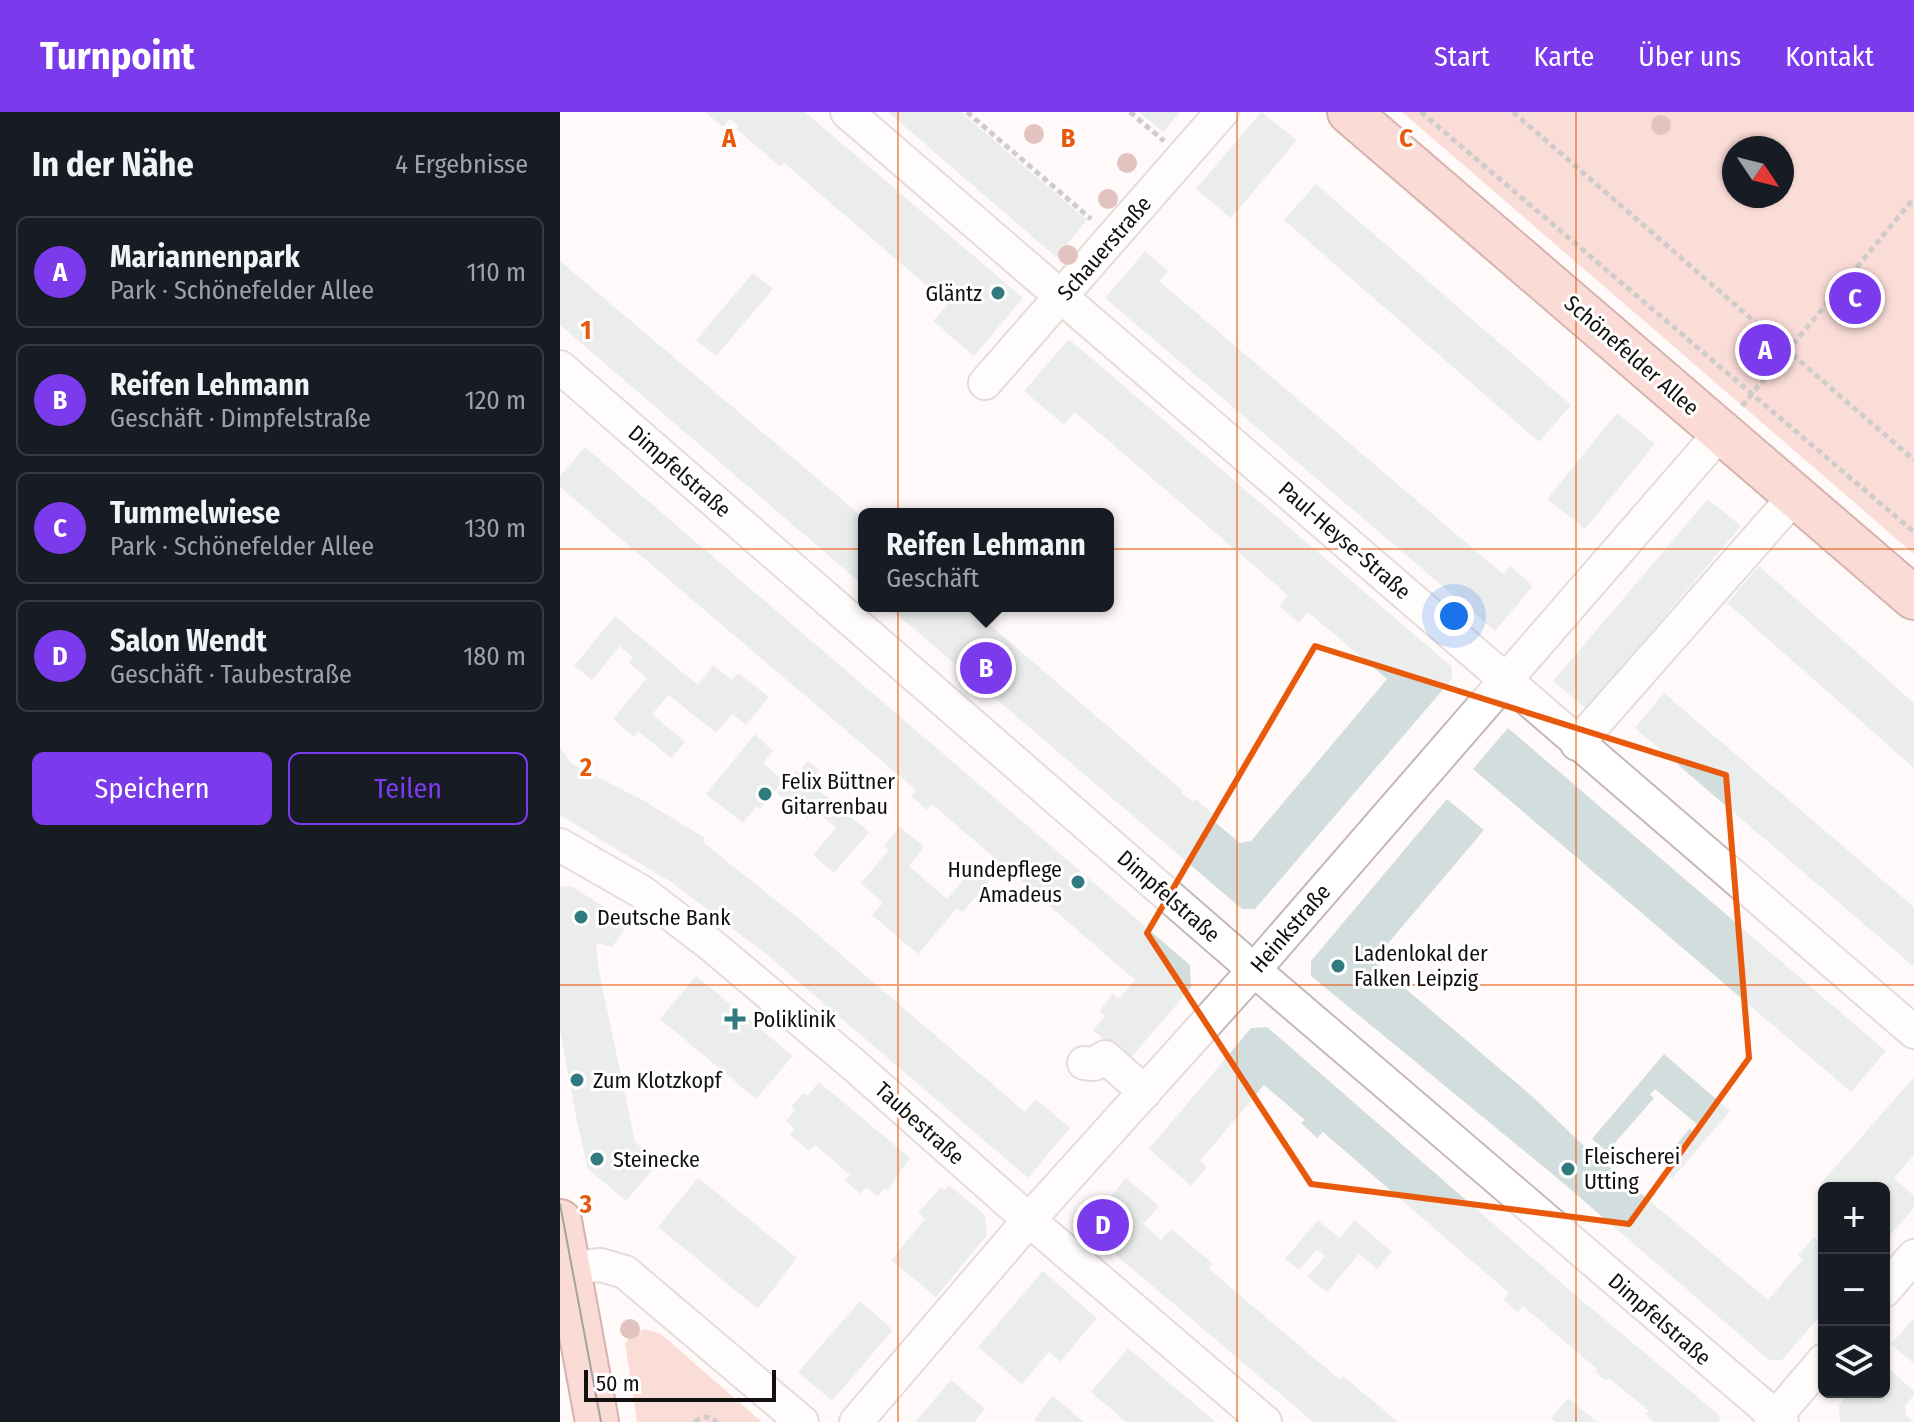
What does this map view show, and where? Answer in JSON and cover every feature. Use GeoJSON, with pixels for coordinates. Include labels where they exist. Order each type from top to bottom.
{"type":"FeatureCollection","features":[{"type":"Feature","properties":{"kind":"main road","name":"Schönefelder Allee"},"geometry":{"type":"LineString","coordinates":[[1349,112],[1914,598]]}},
{"type":"Feature","properties":{"kind":"main road"},"geometry":{"type":"LineString","coordinates":[[560,1221],[597,1422]]}},
{"type":"Feature","properties":{"kind":"street","name":"Paul-Heyse-Straße"},"geometry":{"type":"LineString","coordinates":[[847,112],[1914,1032]]}},
{"type":"Feature","properties":{"kind":"street","name":"Schauerstraße"},"geometry":{"type":"LineString","coordinates":[[985,383],[1222,112]]}},
{"type":"Feature","properties":{"kind":"street","name":"Dimpfelstraße"},"geometry":{"type":"LineString","coordinates":[[560,367],[1776,1420]]}},
{"type":"Feature","properties":{"kind":"street","name":"Heinkstraße"},"geometry":{"type":"LineString","coordinates":[[856,1422],[1029,1220],[1254,970],[1721,432]]}},
{"type":"Feature","properties":{"kind":"street"},"geometry":{"type":"LineString","coordinates":[[1577,744],[1795,496]]}},
{"type":"Feature","properties":{"kind":"street","name":"Taubestraße"},"geometry":{"type":"LineString","coordinates":[[560,845],[642,892],[710,944],[1265,1422]]}},
{"type":"Feature","properties":{"kind":"street"},"geometry":{"type":"LineString","coordinates":[[1084,1063],[1094,1064],[1105,1057],[1145,1092]]}},
{"type":"Feature","properties":{"kind":"street"},"geometry":{"type":"LineString","coordinates":[[1890,1284],[1914,1256]]}},
{"type":"Feature","properties":{"kind":"street"},"geometry":{"type":"LineString","coordinates":[[569,1268],[601,1265],[625,1272],[802,1422]]}},
{"type":"Feature","properties":{"kind":"street"},"geometry":{"type":"LineString","coordinates":[[1776,1420],[1818,1368]]}},
{"type":"Feature","properties":{"kind":"path"},"geometry":{"type":"LineString","coordinates":[[967,112],[1113,238]]}},
{"type":"Feature","properties":{"kind":"path"},"geometry":{"type":"LineString","coordinates":[[1130,112],[1183,157]]}},
{"type":"Feature","properties":{"kind":"path"},"geometry":{"type":"LineString","coordinates":[[1421,112],[1914,532]]}},
{"type":"Feature","properties":{"kind":"path"},"geometry":{"type":"LineString","coordinates":[[1513,112],[1914,460]]}},
{"type":"Feature","properties":{"kind":"path"},"geometry":{"type":"LineString","coordinates":[[1721,432],[1914,198]]}},
{"type":"Feature","properties":{"kind":"path"},"geometry":{"type":"LineString","coordinates":[[695,1422],[708,1417],[717,1422]]}},
{"type":"Feature","properties":{"kind":"highlighted area"},"geometry":{"type":"Polygon","coordinates":[[[1315,646],[1726,775],[1749,1058],[1629,1224],[1311,1184],[1147,933],[1315,646]]]}},
{"type":"Feature","properties":{"kind":"shaded area"},"geometry":{"type":"Polygon","coordinates":[[[1402,112],[1914,112],[1914,554],[1402,112]]]}},
{"type":"Feature","properties":{"kind":"shaded area"},"geometry":{"type":"Polygon","coordinates":[[[645,1329],[661,1334],[762,1422],[637,1422],[625,1343],[633,1333],[645,1329]]]}},
{"type":"Feature","properties":{"kind":"building"},"geometry":{"type":"Polygon","coordinates":[[[705,112],[805,112],[1023,298],[974,356],[933,321],[948,304],[784,163],[781,167],[736,129],[739,126],[730,119],[723,127],[705,112]]]}},
{"type":"Feature","properties":{"kind":"building"},"geometry":{"type":"Polygon","coordinates":[[[888,112],[961,112],[1087,220],[1056,257],[888,112]]]}},
{"type":"Feature","properties":{"kind":"building"},"geometry":{"type":"Polygon","coordinates":[[[1139,112],[1180,112],[1163,132],[1139,112]]]}},
{"type":"Feature","properties":{"kind":"building"},"geometry":{"type":"Polygon","coordinates":[[[1261,112],[1297,140],[1231,218],[1196,189],[1261,112]]]}},
{"type":"Feature","properties":{"kind":"building"},"geometry":{"type":"Polygon","coordinates":[[[1316,184],[1571,405],[1539,442],[1284,220],[1316,184]]]}},
{"type":"Feature","properties":{"kind":"building"},"geometry":{"type":"Polygon","coordinates":[[[1145,251],[1168,271],[1159,281],[1503,574],[1510,566],[1533,586],[1495,631],[1105,298],[1145,251]]]}},
{"type":"Feature","properties":{"kind":"building"},"geometry":{"type":"Polygon","coordinates":[[[560,261],[858,513],[858,581],[560,325],[560,261]]]}},
{"type":"Feature","properties":{"kind":"building"},"geometry":{"type":"Polygon","coordinates":[[[753,273],[773,289],[716,356],[696,340],[753,273]]]}},
{"type":"Feature","properties":{"kind":"building"},"geometry":{"type":"Polygon","coordinates":[[[1069,339],[1452,667],[1452,679],[1255,909],[1242,909],[894,612],[975,612],[1183,791],[1181,793],[1193,802],[1195,799],[1213,814],[1210,818],[1240,843],[1251,841],[1387,679],[1308,612],[1299,623],[1279,606],[1288,595],[1075,412],[1064,425],[1024,391],[1069,339]]]}},
{"type":"Feature","properties":{"kind":"building"},"geometry":{"type":"Polygon","coordinates":[[[1617,413],[1655,444],[1585,529],[1547,499],[1617,413]]]}},
{"type":"Feature","properties":{"kind":"building"},"geometry":{"type":"Polygon","coordinates":[[[585,447],[1190,965],[1191,988],[1129,1060],[1093,1030],[1105,1016],[1099,1011],[1113,994],[1118,999],[1135,980],[932,804],[927,810],[911,796],[916,790],[560,487],[560,476],[585,447]]]}},
{"type":"Feature","properties":{"kind":"building"},"geometry":{"type":"Polygon","coordinates":[[[1708,499],[1741,526],[1586,709],[1553,681],[1708,499]]]}},
{"type":"Feature","properties":{"kind":"building"},"geometry":{"type":"Polygon","coordinates":[[[1759,566],[1914,703],[1914,768],[1727,603],[1759,566]]]}},
{"type":"Feature","properties":{"kind":"building"},"geometry":{"type":"Polygon","coordinates":[[[615,616],[698,685],[713,665],[732,680],[738,673],[769,697],[746,725],[732,714],[716,733],[669,695],[652,714],[685,742],[671,758],[638,731],[634,737],[613,719],[647,678],[629,663],[633,658],[620,646],[592,680],[574,666],[615,616]]]}},
{"type":"Feature","properties":{"kind":"building"},"geometry":{"type":"Polygon","coordinates":[[[1664,693],[1914,907],[1914,967],[1635,728],[1664,693]]]}},
{"type":"Feature","properties":{"kind":"building"},"geometry":{"type":"Polygon","coordinates":[[[1508,728],[1886,1051],[1851,1092],[1473,769],[1508,728]]]}},
{"type":"Feature","properties":{"kind":"building"},"geometry":{"type":"Polygon","coordinates":[[[755,734],[773,751],[763,763],[783,781],[760,809],[756,806],[743,823],[706,794],[755,734]]]}},
{"type":"Feature","properties":{"kind":"building"},"geometry":{"type":"Polygon","coordinates":[[[560,747],[571,763],[646,802],[705,838],[704,843],[797,917],[1025,1112],[1036,1099],[1070,1128],[1028,1178],[766,954],[674,884],[560,815],[560,747]]]}},
{"type":"Feature","properties":{"kind":"building"},"geometry":{"type":"Polygon","coordinates":[[[808,761],[819,770],[809,782],[869,832],[834,873],[813,855],[836,828],[816,811],[808,819],[777,793],[808,761]]]}},
{"type":"Feature","properties":{"kind":"building"},"geometry":{"type":"Polygon","coordinates":[[[1447,799],[1484,830],[1373,961],[1533,1097],[1583,1145],[1768,1300],[1803,1259],[1798,1255],[1814,1237],[1818,1241],[1818,1318],[1782,1360],[1769,1360],[1556,1177],[1311,976],[1311,961],[1447,799]]]}},
{"type":"Feature","properties":{"kind":"building"},"geometry":{"type":"Polygon","coordinates":[[[900,827],[924,847],[909,866],[947,899],[978,863],[994,876],[963,912],[957,908],[918,954],[872,915],[883,903],[861,883],[889,850],[884,846],[900,827]]]}},
{"type":"Feature","properties":{"kind":"building"},"geometry":{"type":"Polygon","coordinates":[[[560,887],[573,887],[629,923],[612,947],[596,943],[599,971],[635,1142],[659,1162],[626,1201],[588,1169],[576,1117],[560,1030],[560,887]]]}},
{"type":"Feature","properties":{"kind":"building"},"geometry":{"type":"Polygon","coordinates":[[[696,976],[793,1056],[756,1099],[660,1019],[696,976]]]}},
{"type":"Feature","properties":{"kind":"building"},"geometry":{"type":"Polygon","coordinates":[[[1267,1027],[1573,1293],[1719,1415],[1720,1422],[1654,1422],[1645,1414],[1649,1411],[1609,1378],[1606,1381],[1595,1372],[1597,1369],[1523,1306],[1518,1312],[1504,1300],[1509,1293],[1323,1132],[1317,1138],[1301,1123],[1305,1120],[1264,1085],[1200,1161],[1207,1167],[1191,1186],[1149,1149],[1251,1028],[1267,1027]]]}},
{"type":"Feature","properties":{"kind":"building"},"geometry":{"type":"Polygon","coordinates":[[[1664,1054],[1730,1111],[1672,1179],[1669,1177],[1673,1159],[1668,1154],[1690,1128],[1693,1131],[1698,1125],[1655,1089],[1650,1095],[1654,1098],[1607,1152],[1592,1139],[1664,1054]]]}},
{"type":"Feature","properties":{"kind":"building"},"geometry":{"type":"Polygon","coordinates":[[[1914,1077],[1914,1155],[1894,1178],[1914,1196],[1914,1208],[1890,1235],[1890,1182],[1822,1182],[1914,1077]]]}},
{"type":"Feature","properties":{"kind":"building"},"geometry":{"type":"Polygon","coordinates":[[[819,1082],[910,1158],[888,1190],[885,1188],[878,1197],[866,1187],[861,1194],[845,1181],[850,1175],[815,1145],[809,1151],[790,1135],[795,1129],[786,1121],[795,1110],[791,1107],[803,1093],[807,1096],[819,1082]]]}},
{"type":"Feature","properties":{"kind":"building"},"geometry":{"type":"Polygon","coordinates":[[[698,1178],[797,1258],[758,1309],[658,1227],[698,1178]]]}},
{"type":"Feature","properties":{"kind":"building"},"geometry":{"type":"Polygon","coordinates":[[[1126,1178],[1159,1206],[1143,1224],[1161,1240],[1171,1229],[1213,1264],[1209,1269],[1340,1380],[1343,1376],[1398,1422],[1313,1422],[1084,1228],[1126,1178]]]}},
{"type":"Feature","properties":{"kind":"building"},"geometry":{"type":"Polygon","coordinates":[[[949,1185],[985,1215],[987,1235],[936,1297],[891,1260],[925,1219],[918,1213],[941,1187],[945,1190],[949,1185]]]}},
{"type":"Feature","properties":{"kind":"building"},"geometry":{"type":"Polygon","coordinates":[[[1318,1220],[1340,1238],[1354,1220],[1392,1252],[1377,1269],[1359,1254],[1327,1292],[1307,1277],[1325,1256],[1317,1249],[1299,1270],[1285,1259],[1318,1220]]]}},
{"type":"Feature","properties":{"kind":"building"},"geometry":{"type":"Polygon","coordinates":[[[1043,1271],[1097,1318],[1060,1362],[1049,1352],[1022,1384],[978,1347],[1043,1271]]]}},
{"type":"Feature","properties":{"kind":"building"},"geometry":{"type":"Polygon","coordinates":[[[860,1301],[893,1330],[832,1401],[798,1372],[860,1301]]]}},
{"type":"Feature","properties":{"kind":"building"},"geometry":{"type":"Polygon","coordinates":[[[1914,1318],[1914,1364],[1891,1344],[1914,1318]]]}},
{"type":"Feature","properties":{"kind":"building"},"geometry":{"type":"Polygon","coordinates":[[[1128,1348],[1216,1422],[1126,1422],[1091,1392],[1128,1348]]]}},
{"type":"Feature","properties":{"kind":"building"},"geometry":{"type":"Polygon","coordinates":[[[1890,1369],[1914,1391],[1905,1406],[1906,1415],[1914,1422],[1840,1422],[1839,1405],[1845,1398],[1890,1398],[1890,1369]]]}},
{"type":"Feature","properties":{"kind":"building"},"geometry":{"type":"Polygon","coordinates":[[[951,1380],[985,1409],[974,1422],[915,1422],[951,1380]]]}},
{"type":"Feature","properties":{"kind":"building"},"geometry":{"type":"Polygon","coordinates":[[[1053,1396],[1084,1422],[1037,1422],[1034,1419],[1053,1396]]]}},
{"type":"Feature","properties":{"kind":"building"},"geometry":{"type":"Polygon","coordinates":[[[1568,1398],[1597,1422],[1555,1422],[1551,1418],[1568,1398]]]}},
{"type":"Feature","properties":{"kind":"tram line"},"geometry":{"type":"LineString","coordinates":[[560,1204],[601,1422]]}},
{"type":"Feature","properties":{"kind":"place","name":"Gläntz"},"geometry":{"type":"Point","coordinates":[998,293]}},
{"type":"Feature","properties":{"kind":"place","name":"Tummelwiese"},"geometry":{"type":"Point","coordinates":[1855,298]}},
{"type":"Feature","properties":{"kind":"place","name":"Mariannenpark"},"geometry":{"type":"Point","coordinates":[1765,350]}},
{"type":"Feature","properties":{"kind":"place","name":"Reifen Lehmann"},"geometry":{"type":"Point","coordinates":[986,668]}},
{"type":"Feature","properties":{"kind":"place","name":"Felix Büttner Gitarrenbau"},"geometry":{"type":"Point","coordinates":[765,794]}},
{"type":"Feature","properties":{"kind":"place","name":"Hundepflege Amadeus"},"geometry":{"type":"Point","coordinates":[1078,882]}},
{"type":"Feature","properties":{"kind":"place","name":"Deutsche Bank"},"geometry":{"type":"Point","coordinates":[581,917]}},
{"type":"Feature","properties":{"kind":"place","name":"Ladenlokal der Falken Leipzig"},"geometry":{"type":"Point","coordinates":[1338,966]}},
{"type":"Feature","properties":{"kind":"place","name":"Poliklinik"},"geometry":{"type":"Point","coordinates":[735,1019]}},
{"type":"Feature","properties":{"kind":"place","name":"Zum Klotzkopf"},"geometry":{"type":"Point","coordinates":[577,1080]}},
{"type":"Feature","properties":{"kind":"place","name":"Steinecke"},"geometry":{"type":"Point","coordinates":[597,1159]}},
{"type":"Feature","properties":{"kind":"place","name":"Fleischerei Utting"},"geometry":{"type":"Point","coordinates":[1568,1169]}},
{"type":"Feature","properties":{"kind":"place","name":"Salon Wendt"},"geometry":{"type":"Point","coordinates":[1103,1225]}}]}
